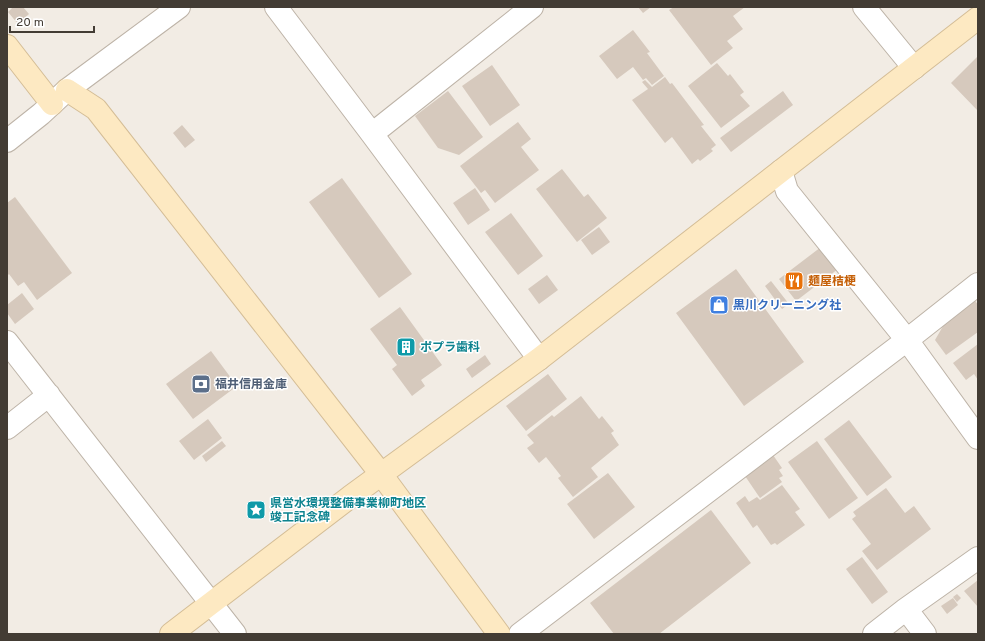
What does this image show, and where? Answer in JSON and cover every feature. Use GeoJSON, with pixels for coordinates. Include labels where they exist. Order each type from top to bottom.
{"type":"FeatureCollection","features":[{"type":"Feature","properties":{"kind":"street"},"geometry":{"type":"LineString","coordinates":[[7,141],[60,97],[179,7]]}},
{"type":"Feature","properties":{"kind":"street"},"geometry":{"type":"LineString","coordinates":[[276,7],[539,359]]}},
{"type":"Feature","properties":{"kind":"street"},"geometry":{"type":"LineString","coordinates":[[372,134],[532,7]]}},
{"type":"Feature","properties":{"kind":"street"},"geometry":{"type":"LineString","coordinates":[[864,7],[914,68]]}},
{"type":"Feature","properties":{"kind":"street"},"geometry":{"type":"LineString","coordinates":[[171,634],[381,474],[539,359],[978,18]]}},
{"type":"Feature","properties":{"kind":"street"},"geometry":{"type":"LineString","coordinates":[[7,46],[60,97],[96,109],[381,474],[499,634]]}},
{"type":"Feature","properties":{"kind":"street"},"geometry":{"type":"LineString","coordinates":[[781,172],[787,191],[907,340],[978,438]]}},
{"type":"Feature","properties":{"kind":"street"},"geometry":{"type":"LineString","coordinates":[[520,634],[907,340],[978,284]]}},
{"type":"Feature","properties":{"kind":"street"},"geometry":{"type":"LineString","coordinates":[[7,342],[234,634]]}},
{"type":"Feature","properties":{"kind":"street"},"geometry":{"type":"LineString","coordinates":[[7,428],[49,396]]}},
{"type":"Feature","properties":{"kind":"street"},"geometry":{"type":"LineString","coordinates":[[874,634],[906,609],[978,558]]}},
{"type":"Feature","properties":{"kind":"street"},"geometry":{"type":"LineString","coordinates":[[906,609],[926,634]]}},
{"type":"Feature","properties":{"kind":"building"},"geometry":{"type":"Polygon","coordinates":[[[13,7],[23,7],[29,14],[18,24],[8,12],[13,7]]]}},
{"type":"Feature","properties":{"kind":"building"},"geometry":{"type":"Polygon","coordinates":[[[638,7],[651,7],[643,13],[638,7]]]}},
{"type":"Feature","properties":{"kind":"building"},"geometry":{"type":"Polygon","coordinates":[[[674,7],[745,7],[733,16],[743,29],[727,41],[733,48],[711,65],[669,10],[674,7]]]}},
{"type":"Feature","properties":{"kind":"building"},"geometry":{"type":"Polygon","coordinates":[[[633,30],[650,52],[647,53],[664,76],[652,85],[646,78],[643,80],[633,67],[617,79],[599,56],[633,30]]]}},
{"type":"Feature","properties":{"kind":"building"},"geometry":{"type":"Polygon","coordinates":[[[978,57],[978,111],[951,83],[978,57]]]}},
{"type":"Feature","properties":{"kind":"building"},"geometry":{"type":"Polygon","coordinates":[[[717,63],[728,76],[730,74],[744,92],[740,95],[750,106],[721,128],[688,86],[717,63]]]}},
{"type":"Feature","properties":{"kind":"building"},"geometry":{"type":"Polygon","coordinates":[[[492,65],[520,105],[490,126],[462,86],[492,65]]]}},
{"type":"Feature","properties":{"kind":"building"},"geometry":{"type":"Polygon","coordinates":[[[665,77],[670,84],[672,83],[704,125],[701,126],[716,145],[711,149],[713,151],[700,161],[698,159],[692,164],[672,137],[665,143],[632,100],[648,89],[642,82],[645,80],[652,87],[665,77]]]}},
{"type":"Feature","properties":{"kind":"building"},"geometry":{"type":"Polygon","coordinates":[[[448,91],[483,137],[459,155],[438,148],[415,116],[448,91]]]}},
{"type":"Feature","properties":{"kind":"building"},"geometry":{"type":"Polygon","coordinates":[[[783,91],[793,105],[731,152],[720,138],[783,91]]]}},
{"type":"Feature","properties":{"kind":"building"},"geometry":{"type":"Polygon","coordinates":[[[518,122],[531,139],[521,147],[539,170],[495,203],[485,190],[481,193],[460,166],[518,122]]]}},
{"type":"Feature","properties":{"kind":"building"},"geometry":{"type":"Polygon","coordinates":[[[182,125],[195,140],[185,148],[173,133],[182,125]]]}},
{"type":"Feature","properties":{"kind":"building"},"geometry":{"type":"Polygon","coordinates":[[[562,169],[584,197],[588,194],[607,218],[577,242],[536,189],[562,169]]]}},
{"type":"Feature","properties":{"kind":"building"},"geometry":{"type":"Polygon","coordinates":[[[342,178],[412,274],[379,298],[309,202],[342,178]]]}},
{"type":"Feature","properties":{"kind":"building"},"geometry":{"type":"Polygon","coordinates":[[[475,188],[490,210],[468,225],[453,203],[475,188]]]}},
{"type":"Feature","properties":{"kind":"building"},"geometry":{"type":"Polygon","coordinates":[[[15,197],[72,273],[37,300],[24,282],[18,286],[9,274],[7,276],[7,203],[15,197]]]}},
{"type":"Feature","properties":{"kind":"building"},"geometry":{"type":"Polygon","coordinates":[[[511,213],[543,256],[518,275],[485,232],[511,213]]]}},
{"type":"Feature","properties":{"kind":"building"},"geometry":{"type":"Polygon","coordinates":[[[599,227],[610,242],[592,255],[581,240],[599,227]]]}},
{"type":"Feature","properties":{"kind":"building"},"geometry":{"type":"Polygon","coordinates":[[[821,247],[838,269],[796,301],[779,279],[821,247]]]}},
{"type":"Feature","properties":{"kind":"building"},"geometry":{"type":"Polygon","coordinates":[[[736,269],[804,362],[744,406],[676,313],[736,269]]]}},
{"type":"Feature","properties":{"kind":"building"},"geometry":{"type":"Polygon","coordinates":[[[547,275],[558,290],[539,304],[528,289],[547,275]]]}},
{"type":"Feature","properties":{"kind":"building"},"geometry":{"type":"Polygon","coordinates":[[[771,281],[789,304],[782,309],[765,286],[771,281]]]}},
{"type":"Feature","properties":{"kind":"building"},"geometry":{"type":"Polygon","coordinates":[[[22,293],[34,309],[15,324],[7,313],[7,305],[22,293]]]}},
{"type":"Feature","properties":{"kind":"building"},"geometry":{"type":"Polygon","coordinates":[[[974,299],[978,305],[978,332],[946,355],[935,340],[946,321],[974,299]]]}},
{"type":"Feature","properties":{"kind":"building","name":"ポプラ歯科"},"geometry":{"type":"Polygon","coordinates":[[[400,307],[442,365],[421,380],[425,386],[412,396],[392,369],[397,365],[370,329],[400,307]]]}},
{"type":"Feature","properties":{"kind":"building"},"geometry":{"type":"Polygon","coordinates":[[[978,344],[978,380],[974,374],[966,380],[953,363],[978,344]]]}},
{"type":"Feature","properties":{"kind":"building"},"geometry":{"type":"Polygon","coordinates":[[[211,351],[237,386],[193,419],[166,384],[211,351]]]}},
{"type":"Feature","properties":{"kind":"building"},"geometry":{"type":"Polygon","coordinates":[[[485,355],[491,364],[472,378],[466,369],[485,355]]]}},
{"type":"Feature","properties":{"kind":"building"},"geometry":{"type":"Polygon","coordinates":[[[548,374],[567,399],[526,431],[506,406],[548,374]]]}},
{"type":"Feature","properties":{"kind":"building"},"geometry":{"type":"Polygon","coordinates":[[[581,396],[599,419],[602,416],[614,431],[611,433],[619,445],[591,468],[598,477],[573,497],[558,478],[561,476],[546,457],[539,463],[527,448],[534,443],[527,435],[552,415],[554,417],[581,396]]]}},
{"type":"Feature","properties":{"kind":"building"},"geometry":{"type":"Polygon","coordinates":[[[208,419],[222,438],[194,460],[179,441],[208,419]]]}},
{"type":"Feature","properties":{"kind":"building"},"geometry":{"type":"Polygon","coordinates":[[[849,420],[892,477],[867,496],[824,439],[849,420]]]}},
{"type":"Feature","properties":{"kind":"building"},"geometry":{"type":"Polygon","coordinates":[[[222,441],[226,446],[206,462],[202,456],[222,441]]]}},
{"type":"Feature","properties":{"kind":"building"},"geometry":{"type":"Polygon","coordinates":[[[817,441],[858,498],[829,519],[788,462],[817,441]]]}},
{"type":"Feature","properties":{"kind":"building"},"geometry":{"type":"Polygon","coordinates":[[[773,455],[782,468],[779,470],[783,476],[779,478],[782,482],[760,498],[745,476],[773,455]]]}},
{"type":"Feature","properties":{"kind":"building"},"geometry":{"type":"Polygon","coordinates":[[[608,473],[635,507],[594,539],[567,504],[608,473]]]}},
{"type":"Feature","properties":{"kind":"building"},"geometry":{"type":"Polygon","coordinates":[[[782,485],[800,509],[795,512],[805,525],[777,545],[775,543],[771,545],[757,525],[753,528],[736,503],[745,496],[749,502],[757,497],[760,500],[782,485]]]}},
{"type":"Feature","properties":{"kind":"building"},"geometry":{"type":"Polygon","coordinates":[[[886,488],[905,513],[914,506],[931,529],[877,570],[862,551],[871,544],[852,519],[856,516],[853,512],[886,488]]]}},
{"type":"Feature","properties":{"kind":"building"},"geometry":{"type":"Polygon","coordinates":[[[711,510],[751,563],[659,634],[614,634],[590,603],[711,510]]]}},
{"type":"Feature","properties":{"kind":"building"},"geometry":{"type":"Polygon","coordinates":[[[862,557],[888,592],[872,604],[846,569],[862,557]]]}},
{"type":"Feature","properties":{"kind":"building"},"geometry":{"type":"Polygon","coordinates":[[[978,580],[978,607],[964,591],[978,580]]]}},
{"type":"Feature","properties":{"kind":"building"},"geometry":{"type":"Polygon","coordinates":[[[957,594],[961,598],[957,602],[953,597],[957,594]]]}},
{"type":"Feature","properties":{"kind":"building"},"geometry":{"type":"Polygon","coordinates":[[[953,598],[958,605],[947,614],[941,606],[953,598]]]}},
{"type":"Feature","properties":{"kind":"place","name":"麺屋桔梗"},"geometry":{"type":"Point","coordinates":[794,281]}},
{"type":"Feature","properties":{"kind":"place","name":"黒川クリーニング社"},"geometry":{"type":"Point","coordinates":[719,305]}},
{"type":"Feature","properties":{"kind":"place","name":"ポプラ歯科"},"geometry":{"type":"Point","coordinates":[406,347]}},
{"type":"Feature","properties":{"kind":"place","name":"福井信用金庫"},"geometry":{"type":"Point","coordinates":[201,384]}},
{"type":"Feature","properties":{"kind":"place","name":"県営水環境整備事業柳町地区 竣工記念碑"},"geometry":{"type":"Point","coordinates":[256,510]}}]}
